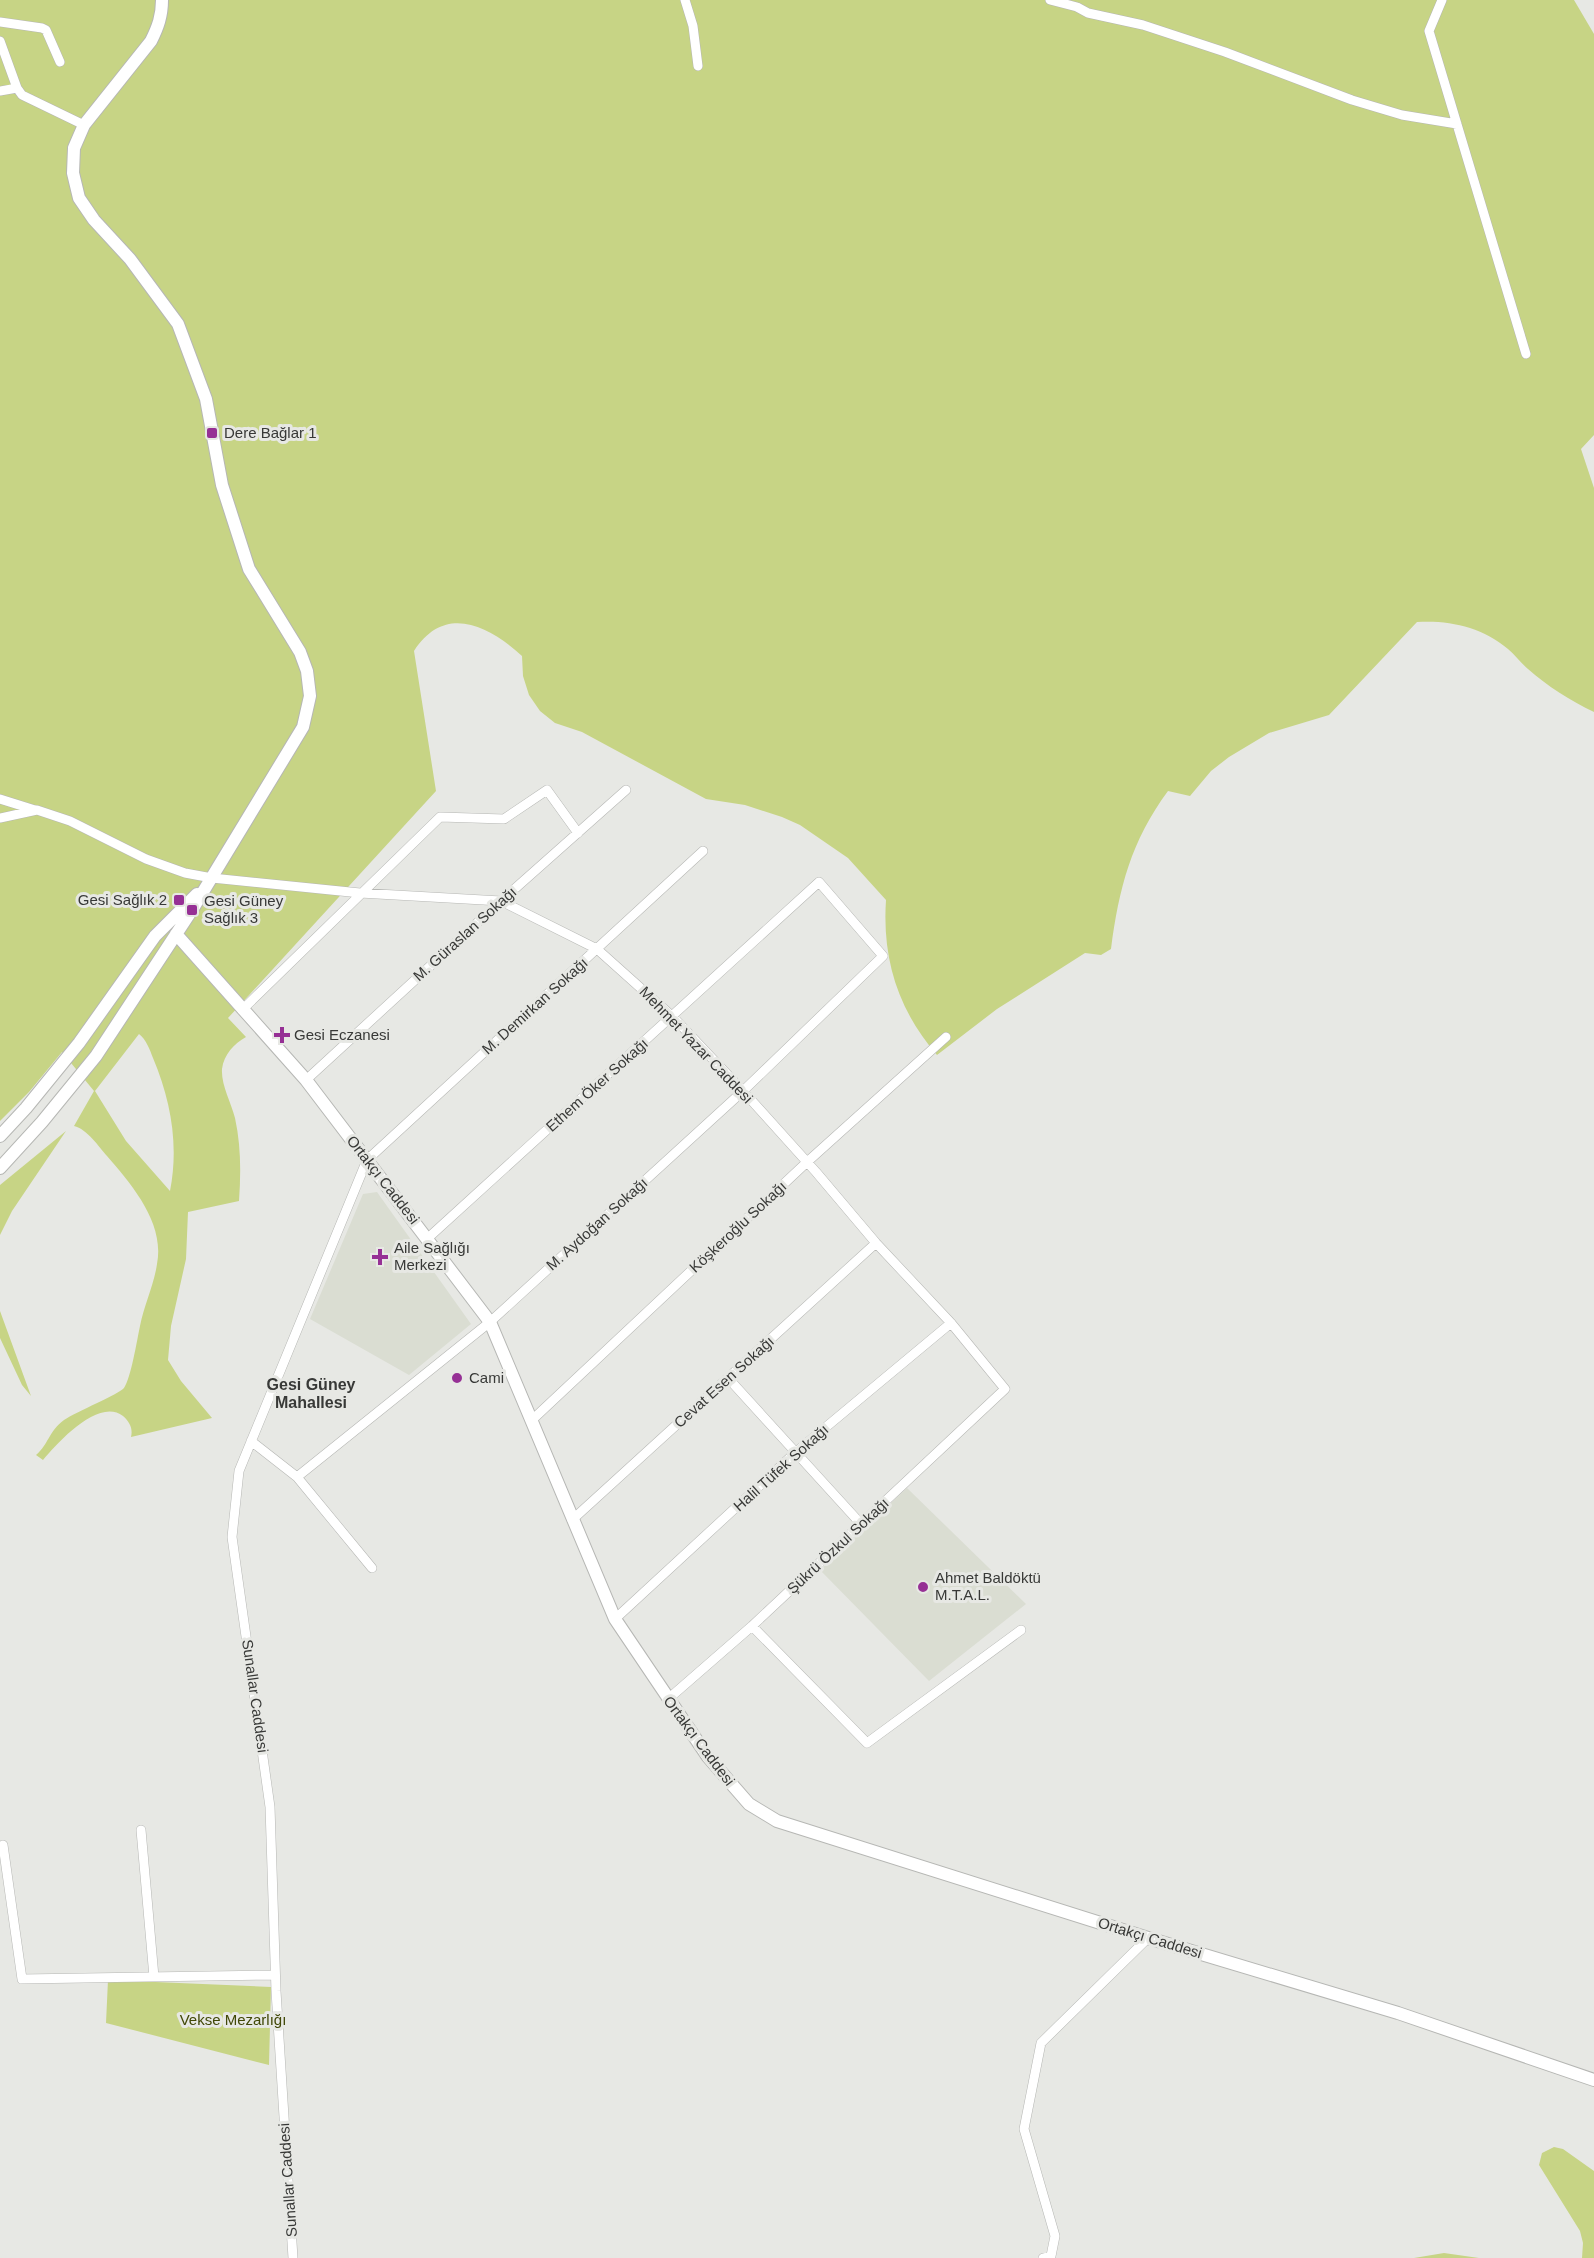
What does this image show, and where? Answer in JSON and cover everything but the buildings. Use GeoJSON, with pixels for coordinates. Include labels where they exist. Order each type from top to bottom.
{"type":"FeatureCollection","features":[{"type":"Feature","properties":{"kind":"street"},"geometry":{"type":"LineString","coordinates":[[0,1168],[42,1122],[96,1056],[212,878],[303,727],[310,696],[307,671],[300,652],[249,569],[222,485],[206,399],[178,324],[130,259],[93,220],[79,198],[73,173],[74,148],[84,125],[151,42],[162,13],[162,0]]}},
{"type":"Feature","properties":{"kind":"street"},"geometry":{"type":"LineString","coordinates":[[685,0],[693,26],[698,66]]}},
{"type":"Feature","properties":{"kind":"street"},"geometry":{"type":"LineString","coordinates":[[1050,0],[1077,7],[1088,13],[1143,25],[1225,52],[1352,100],[1401,115],[1457,124]]}},
{"type":"Feature","properties":{"kind":"street"},"geometry":{"type":"LineString","coordinates":[[1442,0],[1429,31],[1526,354]]}},
{"type":"Feature","properties":{"kind":"street"},"geometry":{"type":"LineString","coordinates":[[0,22],[46,30],[60,62]]}},
{"type":"Feature","properties":{"kind":"street"},"geometry":{"type":"LineString","coordinates":[[0,41],[17,88],[22,95],[84,125]]}},
{"type":"Feature","properties":{"kind":"street"},"geometry":{"type":"LineString","coordinates":[[0,91],[17,88]]}},
{"type":"Feature","properties":{"kind":"street"},"geometry":{"type":"LineString","coordinates":[[242,1010],[440,817],[504,819],[547,790],[578,833]]}},
{"type":"Feature","properties":{"kind":"street","name":"M. Güraslan Sokağı"},"geometry":{"type":"LineString","coordinates":[[306,1080],[626,790]]}},
{"type":"Feature","properties":{"kind":"street","name":"Mehmet Yazar Caddesi"},"geometry":{"type":"LineString","coordinates":[[0,799],[70,821],[146,860],[185,873],[212,878],[360,893],[501,901],[597,949],[673,1017],[743,1091],[876,1243],[951,1323],[1005,1389]]}},
{"type":"Feature","properties":{"kind":"street"},"geometry":{"type":"LineString","coordinates":[[0,818],[37,810]]}},
{"type":"Feature","properties":{"kind":"street","name":"M. Demirkan Sokağı"},"geometry":{"type":"LineString","coordinates":[[367,1160],[703,851]]}},
{"type":"Feature","properties":{"kind":"street"},"geometry":{"type":"LineString","coordinates":[[0,1136],[79,1043],[155,936],[212,878]]}},
{"type":"Feature","properties":{"kind":"street","name":"Ethem Öker Sokağı"},"geometry":{"type":"LineString","coordinates":[[428,1238],[819,882],[884,956]]}},
{"type":"Feature","properties":{"kind":"street","name":"Ortakçı Caddesi"},"geometry":{"type":"LineString","coordinates":[[176,934],[306,1080],[428,1238],[490,1323],[615,1619],[667,1700],[708,1757],[749,1804],[777,1821],[1148,1938],[1398,2013],[1594,2080]]}},
{"type":"Feature","properties":{"kind":"street","name":"M. Aydoğan Sokağı"},"geometry":{"type":"LineString","coordinates":[[297,1477],[490,1323],[743,1091],[884,956]]}},
{"type":"Feature","properties":{"kind":"street","name":"Köşkeroğlu Sokağı"},"geometry":{"type":"LineString","coordinates":[[532,1420],[806,1163],[945,1037]]}},
{"type":"Feature","properties":{"kind":"street","name":"Sunallar Caddesi"},"geometry":{"type":"LineString","coordinates":[[294,2258],[275,1975],[270,1807],[232,1537],[239,1471],[367,1160]]}},
{"type":"Feature","properties":{"kind":"street","name":"Cevat Esen Sokağı"},"geometry":{"type":"LineString","coordinates":[[572,1520],[876,1243]]}},
{"type":"Feature","properties":{"kind":"street","name":"Halil Tüfek Sokağı"},"geometry":{"type":"LineString","coordinates":[[615,1619],[796,1452],[951,1323]]}},
{"type":"Feature","properties":{"kind":"street"},"geometry":{"type":"LineString","coordinates":[[728,1378],[861,1524]]}},
{"type":"Feature","properties":{"kind":"street","name":"Şükrü Özkul Sokağı"},"geometry":{"type":"LineString","coordinates":[[667,1700],[752,1626],[1005,1389]]}},
{"type":"Feature","properties":{"kind":"street"},"geometry":{"type":"LineString","coordinates":[[251,1441],[297,1477],[372,1568]]}},
{"type":"Feature","properties":{"kind":"street"},"geometry":{"type":"LineString","coordinates":[[752,1626],[867,1743],[1021,1630]]}},
{"type":"Feature","properties":{"kind":"street"},"geometry":{"type":"LineString","coordinates":[[141,1830],[154,1977]]}},
{"type":"Feature","properties":{"kind":"street"},"geometry":{"type":"LineString","coordinates":[[3,1845],[22,1979],[275,1975]]}},
{"type":"Feature","properties":{"kind":"street"},"geometry":{"type":"LineString","coordinates":[[1043,2258],[1051,2256],[1054,2236],[1024,2129],[1041,2043],[1148,1938]]}},
{"type":"Feature","properties":{"kind":"shaded area","name":"Aile Sağlığı Merkezi"},"geometry":{"type":"Polygon","coordinates":[[[377,1192],[471,1324],[409,1375],[310,1319],[363,1194],[377,1192]]]}},
{"type":"Feature","properties":{"kind":"shaded area","name":"Ahmet Baldöktü M.T.A.L."},"geometry":{"type":"Polygon","coordinates":[[[907,1488],[1026,1604],[929,1681],[820,1570],[907,1488]]]}},
{"type":"Feature","properties":{"kind":"green space"},"geometry":{"type":"Polygon","coordinates":[[[0,0],[1574,0],[1594,34],[1594,435],[1581,449],[1594,488],[1594,712],[1551,687],[1508,649],[1487,635],[1465,626],[1441,622],[1417,622],[1329,715],[1269,733],[1229,757],[1211,771],[1190,796],[1168,791],[1145,828],[1129,866],[1118,906],[1111,949],[1101,955],[1085,953],[997,1009],[937,1055],[912,1020],[895,983],[887,943],[886,900],[848,858],[800,825],[745,805],[706,799],[582,732],[555,723],[540,711],[529,695],[523,676],[522,656],[509,645],[482,629],[467,624],[439,627],[426,636],[414,651],[436,791],[228,1018],[246,1037],[230,1050],[222,1069],[238,1138],[239,1201],[188,1212],[186,1259],[171,1326],[168,1360],[181,1381],[212,1418],[131,1437],[132,1431],[123,1416],[113,1412],[102,1412],[80,1424],[43,1460],[36,1455],[64,1420],[114,1394],[124,1388],[127,1383],[142,1318],[156,1272],[158,1249],[151,1219],[136,1192],[92,1139],[84,1131],[74,1126],[94,1091],[62,1052],[29,1092],[0,1121],[0,0]],[[139,1034],[95,1091],[126,1141],[170,1191],[174,1157],[172,1123],[165,1090],[149,1048],[139,1034]]]}},
{"type":"Feature","properties":{"kind":"green space"},"geometry":{"type":"Polygon","coordinates":[[[66,1131],[12,1211],[0,1235],[0,1185],[66,1131]]]}},
{"type":"Feature","properties":{"kind":"green space"},"geometry":{"type":"Polygon","coordinates":[[[0,1311],[31,1396],[22,1385],[0,1338],[0,1311]]]}},
{"type":"Feature","properties":{"kind":"green space","name":"Vekse Mezarlığı"},"geometry":{"type":"Polygon","coordinates":[[[108,1980],[271,1987],[269,2065],[106,2023],[108,1980]]]}},
{"type":"Feature","properties":{"kind":"green space"},"geometry":{"type":"Polygon","coordinates":[[[1554,2147],[1563,2149],[1594,2171],[1594,2258],[1582,2258],[1583,2243],[1580,2231],[1539,2165],[1542,2153],[1554,2147]]]}},
{"type":"Feature","properties":{"kind":"green space"},"geometry":{"type":"Polygon","coordinates":[[[1444,2253],[1479,2258],[1414,2258],[1444,2253]]]}},
{"type":"Feature","properties":{"kind":"place","name":"Dere Bağlar 1"},"geometry":{"type":"Point","coordinates":[212,433]}},
{"type":"Feature","properties":{"kind":"place","name":"Gesi Sağlık 2"},"geometry":{"type":"Point","coordinates":[179,900]}},
{"type":"Feature","properties":{"kind":"place","name":"Gesi Güney Sağlık 3"},"geometry":{"type":"Point","coordinates":[192,910]}},
{"type":"Feature","properties":{"kind":"place","name":"Gesi Eczanesi"},"geometry":{"type":"Point","coordinates":[282,1035]}},
{"type":"Feature","properties":{"kind":"place","name":"Aile Sağlığı Merkezi"},"geometry":{"type":"Point","coordinates":[380,1257]}},
{"type":"Feature","properties":{"kind":"place","name":"Cami"},"geometry":{"type":"Point","coordinates":[457,1378]}},
{"type":"Feature","properties":{"kind":"place","name":"Ahmet Baldöktü M.T.A.L."},"geometry":{"type":"Point","coordinates":[923,1587]}},
{"type":"Feature","properties":{"kind":"district","name":"Gesi Güney Mahallesi"},"geometry":{"type":"Point","coordinates":[311,1393]}}]}
